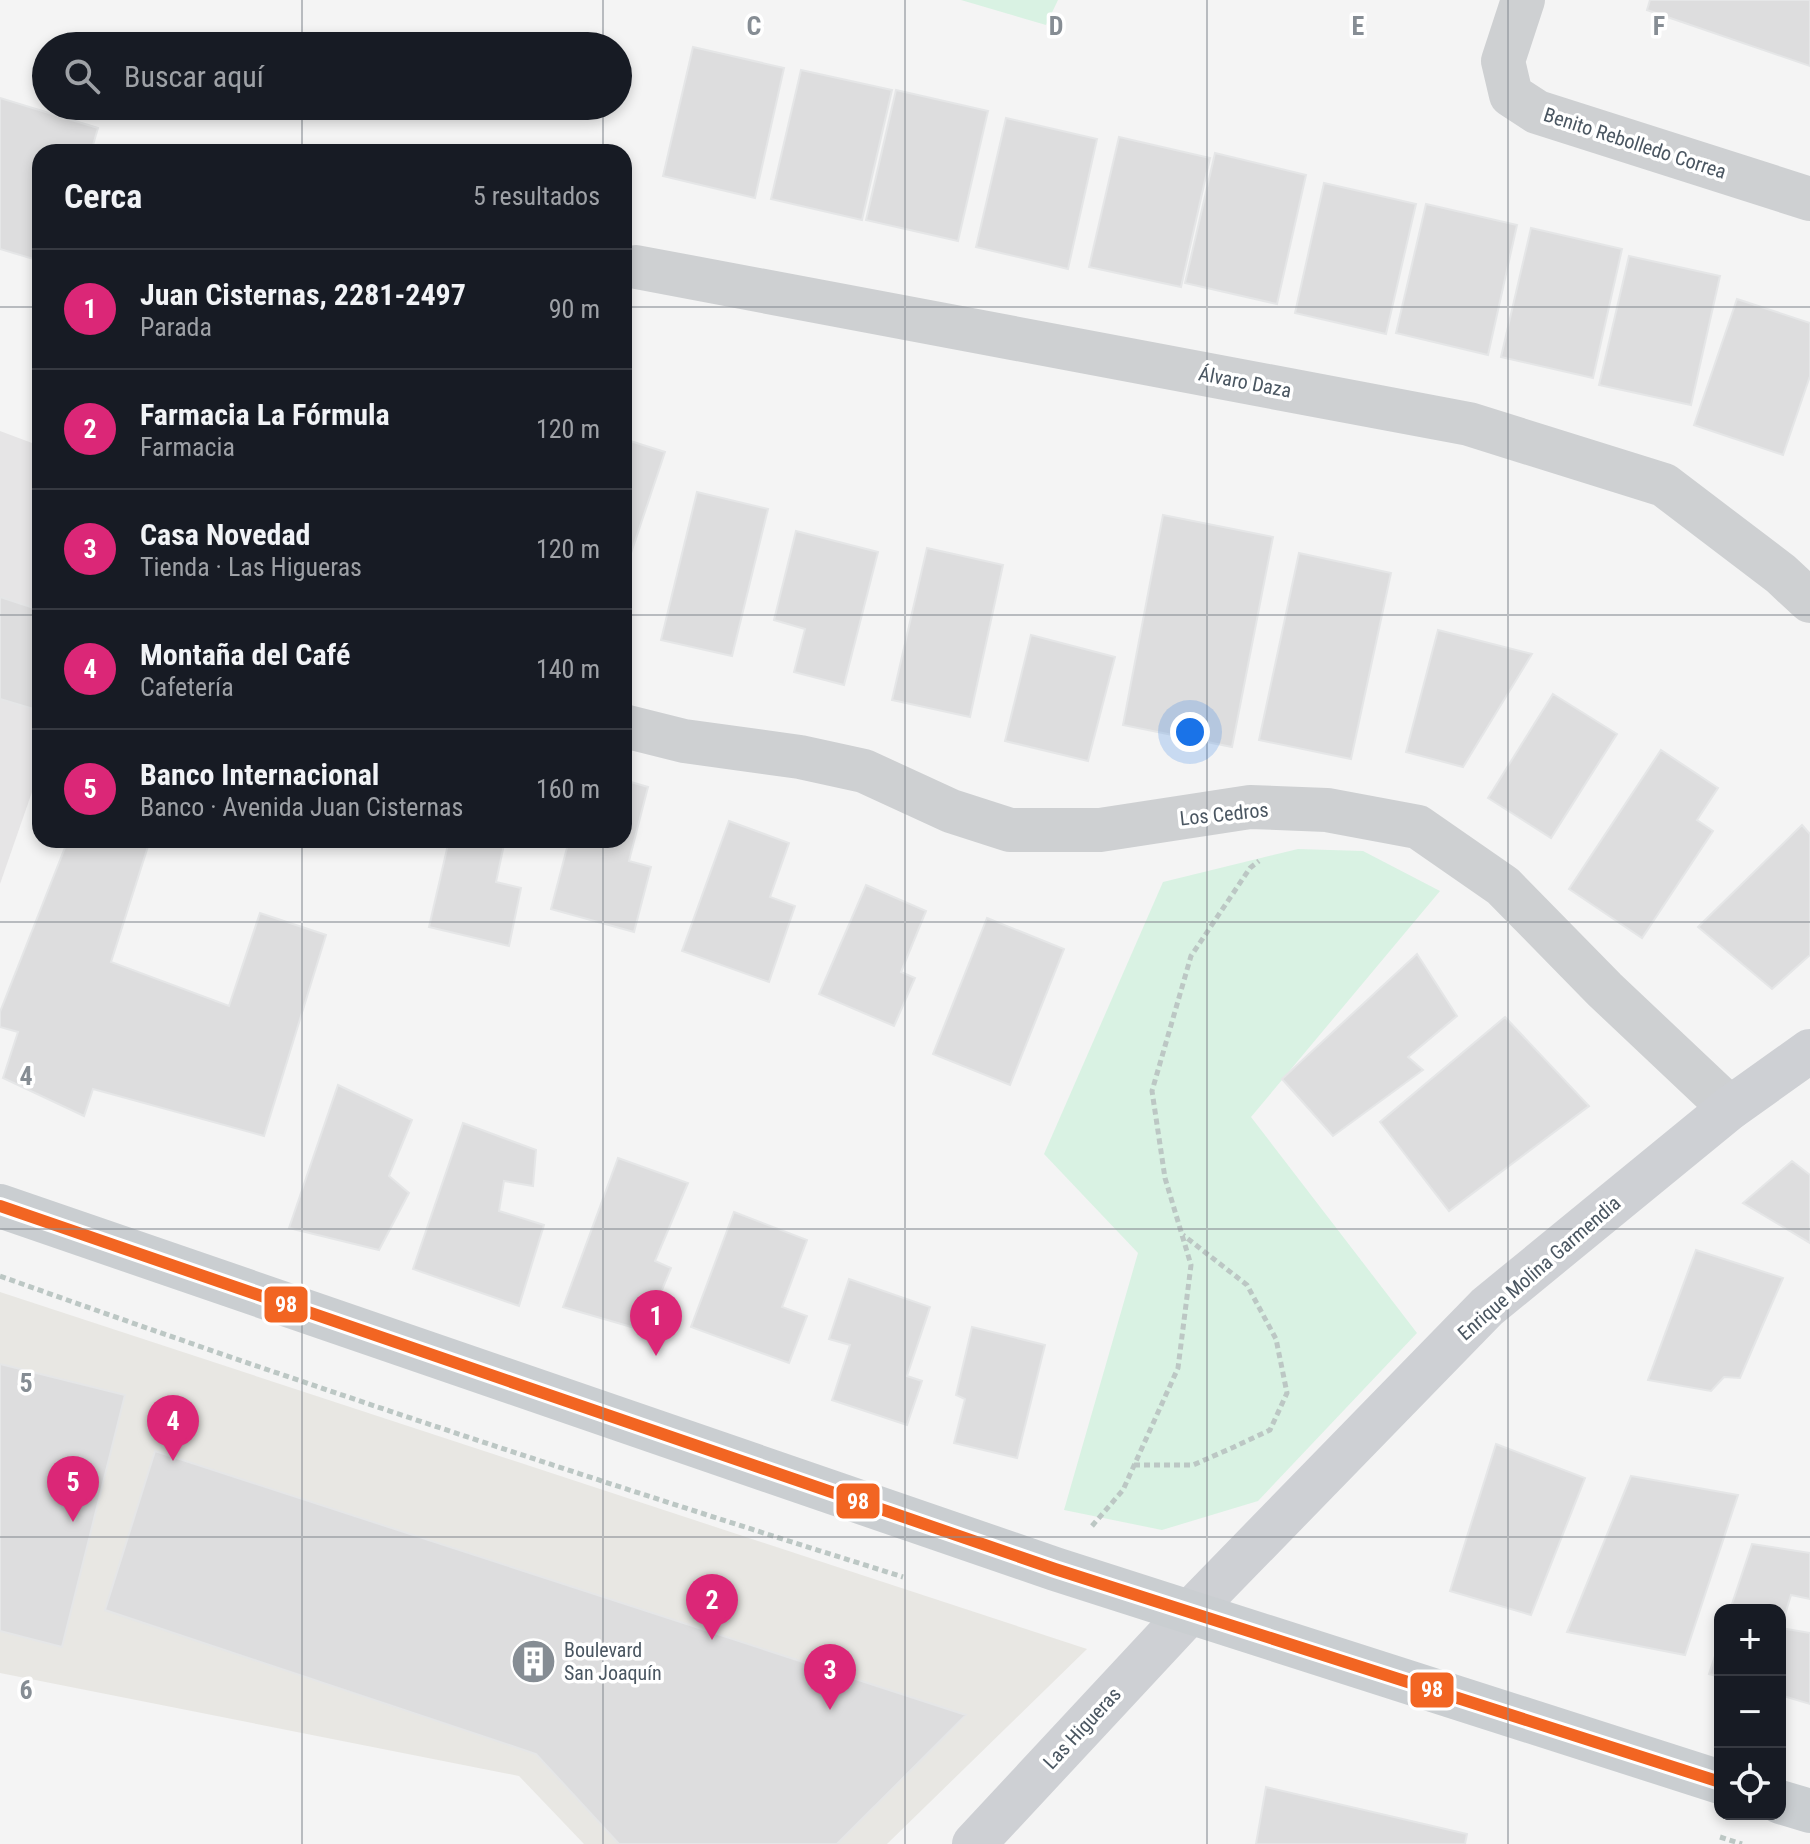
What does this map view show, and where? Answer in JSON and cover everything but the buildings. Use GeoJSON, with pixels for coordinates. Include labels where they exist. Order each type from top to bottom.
{"type":"FeatureCollection","features":[{"type":"Feature","properties":{"kind":"main road","name":"Enrique Molina Garmendia"},"geometry":{"type":"LineString","coordinates":[[1190,1612],[1487,1307],[1730,1108],[1810,1051]]}},
{"type":"Feature","properties":{"kind":"main road"},"geometry":{"type":"LineString","coordinates":[[0,1206],[1055,1569],[1714,1780]]}},
{"type":"Feature","properties":{"kind":"main road","name":"Las Higueras"},"geometry":{"type":"LineString","coordinates":[[974,1844],[1190,1612]]}},
{"type":"Feature","properties":{"kind":"main road"},"geometry":{"type":"LineString","coordinates":[[1786,1804],[1810,1811]]}},
{"type":"Feature","properties":{"kind":"street","name":"Benito Rebolledo Correa"},"geometry":{"type":"LineString","coordinates":[[1523,0],[1503,61],[1511,95],[1537,112],[1810,199]]}},
{"type":"Feature","properties":{"kind":"street","name":"Álvaro Daza"},"geometry":{"type":"LineString","coordinates":[[636,267],[1469,424],[1664,485],[1781,574],[1810,601]]}},
{"type":"Feature","properties":{"kind":"street","name":"Los Cedros"},"geometry":{"type":"LineString","coordinates":[[632,728],[684,741],[800,757],[864,771],[951,811],[1010,830],[1100,830],[1250,807],[1327,810],[1418,827],[1503,886],[1605,990],[1730,1108]]}},
{"type":"Feature","properties":{"kind":"path"},"geometry":{"type":"LineString","coordinates":[[1055,1569],[1123,1490],[1178,1368],[1191,1265],[1165,1178],[1152,1091],[1191,956],[1250,868],[1263,859]]}},
{"type":"Feature","properties":{"kind":"path"},"geometry":{"type":"LineString","coordinates":[[1134,1465],[1193,1465],[1270,1430],[1287,1393],[1276,1339],[1247,1285],[1181,1233]]}},
{"type":"Feature","properties":{"kind":"shaded area"},"geometry":{"type":"Polygon","coordinates":[[[0,431],[32,443],[32,792],[0,884],[0,431]]]}},
{"type":"Feature","properties":{"kind":"shaded area"},"geometry":{"type":"Polygon","coordinates":[[[0,1292],[1087,1649],[887,1844],[584,1844],[519,1776],[0,1673],[0,1292]]]}},
{"type":"Feature","properties":{"kind":"green space"},"geometry":{"type":"Polygon","coordinates":[[[961,0],[1058,0],[1046,25],[961,0]]]}},
{"type":"Feature","properties":{"kind":"green space"},"geometry":{"type":"Polygon","coordinates":[[[1298,849],[1363,851],[1440,891],[1251,1117],[1417,1333],[1258,1501],[1162,1530],[1064,1510],[1138,1253],[1044,1154],[1163,882],[1298,849]]]}},
{"type":"Feature","properties":{"kind":"transit line","name":"98"},"geometry":{"type":"LineString","coordinates":[[0,1206],[1055,1569],[1714,1780]]}},
{"type":"Feature","properties":{"kind":"place","name":"Juan Cisternas, 2281-2497"},"geometry":{"type":"Point","coordinates":[656,1356]}},
{"type":"Feature","properties":{"kind":"place","name":"Montaña del Café"},"geometry":{"type":"Point","coordinates":[173,1461]}},
{"type":"Feature","properties":{"kind":"place","name":"Banco Internacional"},"geometry":{"type":"Point","coordinates":[73,1522]}},
{"type":"Feature","properties":{"kind":"place","name":"Farmacia La Fórmula"},"geometry":{"type":"Point","coordinates":[712,1640]}},
{"type":"Feature","properties":{"kind":"place","name":"Boulevard San Joaquín"},"geometry":{"type":"Point","coordinates":[533,1662]}},
{"type":"Feature","properties":{"kind":"place","name":"Casa Novedad"},"geometry":{"type":"Point","coordinates":[830,1710]}}]}
